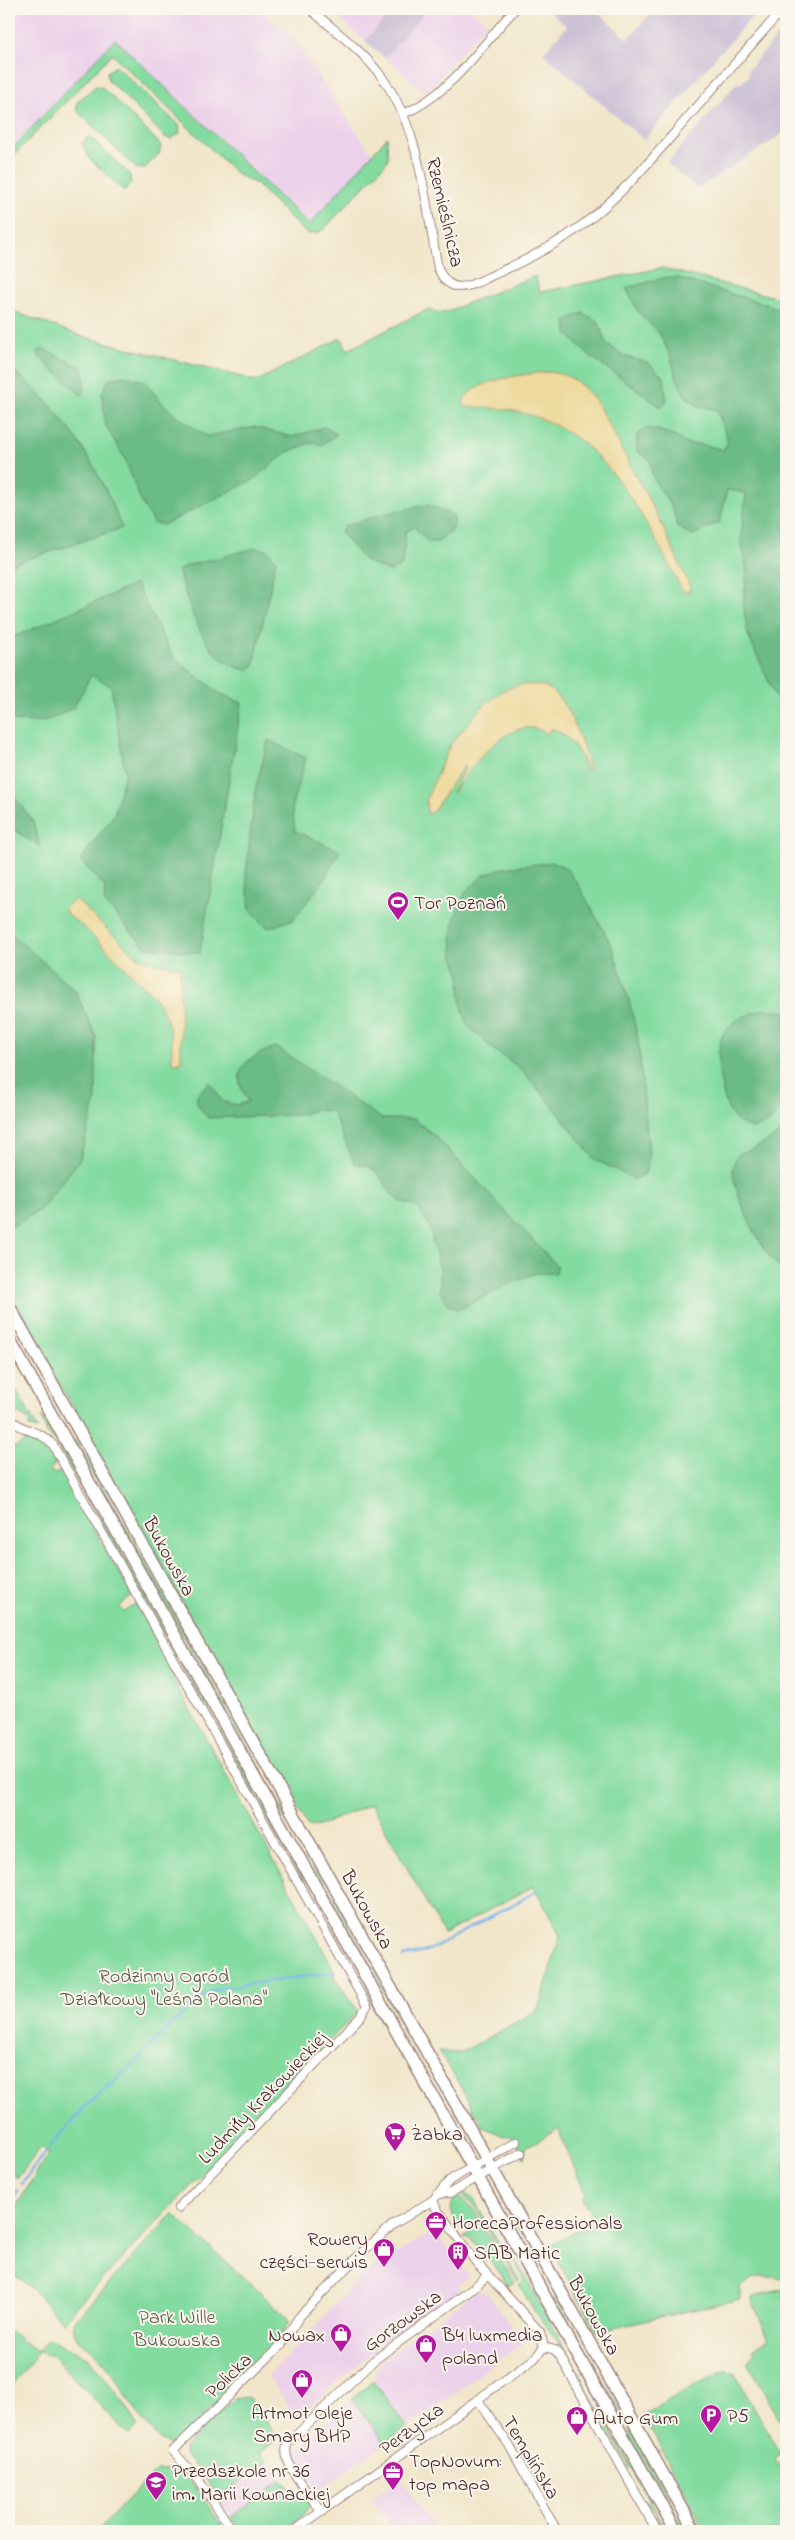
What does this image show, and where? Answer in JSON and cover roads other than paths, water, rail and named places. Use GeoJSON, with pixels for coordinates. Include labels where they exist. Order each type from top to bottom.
{"type":"FeatureCollection","features":[{"type":"Feature","properties":{"kind":"main road","name":"Bukowska"},"geometry":{"type":"LineString","coordinates":[[9,1306],[695,2531]]}},
{"type":"Feature","properties":{"kind":"main road","name":"Bukowska"},"geometry":{"type":"LineString","coordinates":[[9,1339],[676,2531]]}},
{"type":"Feature","properties":{"kind":"street","name":"Rzemieślnicza"},"geometry":{"type":"LineString","coordinates":[[310,9],[352,45],[377,72],[402,114],[417,159],[438,268],[442,278],[450,285],[464,287],[519,264],[549,247],[604,207],[655,156],[783,9]]}},
{"type":"Feature","properties":{"kind":"street"},"geometry":{"type":"LineString","coordinates":[[402,114],[421,106],[441,91],[515,9]]}},
{"type":"Feature","properties":{"kind":"street"},"geometry":{"type":"LineString","coordinates":[[9,1331],[20,1325]]}},
{"type":"Feature","properties":{"kind":"street","name":"Ludmiły Krakowieckiej"},"geometry":{"type":"LineString","coordinates":[[9,1418],[20,1427],[40,1433],[53,1445],[367,2006],[360,2017],[178,2208]]}},
{"type":"Feature","properties":{"kind":"street"},"geometry":{"type":"LineString","coordinates":[[490,2164],[516,2142]]}},
{"type":"Feature","properties":{"kind":"street"},"geometry":{"type":"LineString","coordinates":[[490,2164],[522,2152]]}},
{"type":"Feature","properties":{"kind":"street","name":"Policka"},"geometry":{"type":"LineString","coordinates":[[475,2172],[490,2164]]}},
{"type":"Feature","properties":{"kind":"street","name":"Policka"},"geometry":{"type":"LineString","coordinates":[[233,2531],[198,2479],[178,2459],[174,2451],[281,2345],[299,2317],[360,2254],[394,2224],[435,2197],[445,2183],[475,2172],[490,2164]]}},
{"type":"Feature","properties":{"kind":"street"},"geometry":{"type":"LineString","coordinates":[[435,2197],[436,2208],[459,2240],[540,2332],[544,2347],[555,2350],[572,2377],[657,2531]]}},
{"type":"Feature","properties":{"kind":"street","name":"Gorzowska"},"geometry":{"type":"LineString","coordinates":[[322,2512],[287,2461],[285,2450],[288,2443],[373,2361],[471,2290],[488,2275]]}},
{"type":"Feature","properties":{"kind":"street","name":"Perzycka"},"geometry":{"type":"LineString","coordinates":[[294,2531],[534,2359],[544,2347]]}},
{"type":"Feature","properties":{"kind":"street","name":"Templińska"},"geometry":{"type":"LineString","coordinates":[[478,2400],[509,2446],[557,2531]]}},
{"type":"Feature","properties":{"kind":"waterway"},"geometry":{"type":"LineString","coordinates":[[403,1957],[427,1951],[536,1892]]}},
{"type":"Feature","properties":{"kind":"waterway"},"geometry":{"type":"LineString","coordinates":[[49,2147],[88,2104],[132,2065],[195,2001],[208,1993],[222,1988],[335,1972]]}},
{"type":"Feature","properties":{"kind":"waterway"},"geometry":{"type":"LineString","coordinates":[[22,2184],[45,2152]]}},
{"type":"Feature","properties":{"kind":"waterway"},"geometry":{"type":"LineString","coordinates":[[9,2205],[18,2190]]}},
{"type":"Feature","properties":{"kind":"place","name":"Tor Poznań"},"geometry":{"type":"Point","coordinates":[398,921]}},
{"type":"Feature","properties":{"kind":"place","name":"Żabka"},"geometry":{"type":"Point","coordinates":[395,2152]}},
{"type":"Feature","properties":{"kind":"place","name":"HorecaProfessionals"},"geometry":{"type":"Point","coordinates":[436,2241]}},
{"type":"Feature","properties":{"kind":"place","name":"Rowery części-serwis"},"geometry":{"type":"Point","coordinates":[384,2268]}},
{"type":"Feature","properties":{"kind":"place","name":"SAB Matic"},"geometry":{"type":"Point","coordinates":[458,2271]}},
{"type":"Feature","properties":{"kind":"place","name":"Nowax"},"geometry":{"type":"Point","coordinates":[341,2353]}},
{"type":"Feature","properties":{"kind":"place","name":"B4 luxmedia poland"},"geometry":{"type":"Point","coordinates":[426,2364]}},
{"type":"Feature","properties":{"kind":"place","name":"Artmot Oleje Smary BHP"},"geometry":{"type":"Point","coordinates":[302,2399]}},
{"type":"Feature","properties":{"kind":"place","name":"P5"},"geometry":{"type":"Point","coordinates":[711,2434]}},
{"type":"Feature","properties":{"kind":"place","name":"Auto Gum"},"geometry":{"type":"Point","coordinates":[577,2436]}},
{"type":"Feature","properties":{"kind":"place","name":"TopNovum: top mapa"},"geometry":{"type":"Point","coordinates":[393,2491]}},
{"type":"Feature","properties":{"kind":"place","name":"Przedszkole nr 36 im. Marii Kownackiej"},"geometry":{"type":"Point","coordinates":[156,2501]}},
{"type":"Feature","properties":{"kind":"park label","name":"Rodzinny Ogród Działkowy \"Leśna Polana\""},"geometry":{"type":"Point","coordinates":[164,1986]}},
{"type":"Feature","properties":{"kind":"park label","name":"Park Wille Bukowska"},"geometry":{"type":"Point","coordinates":[177,2328]}}]}
